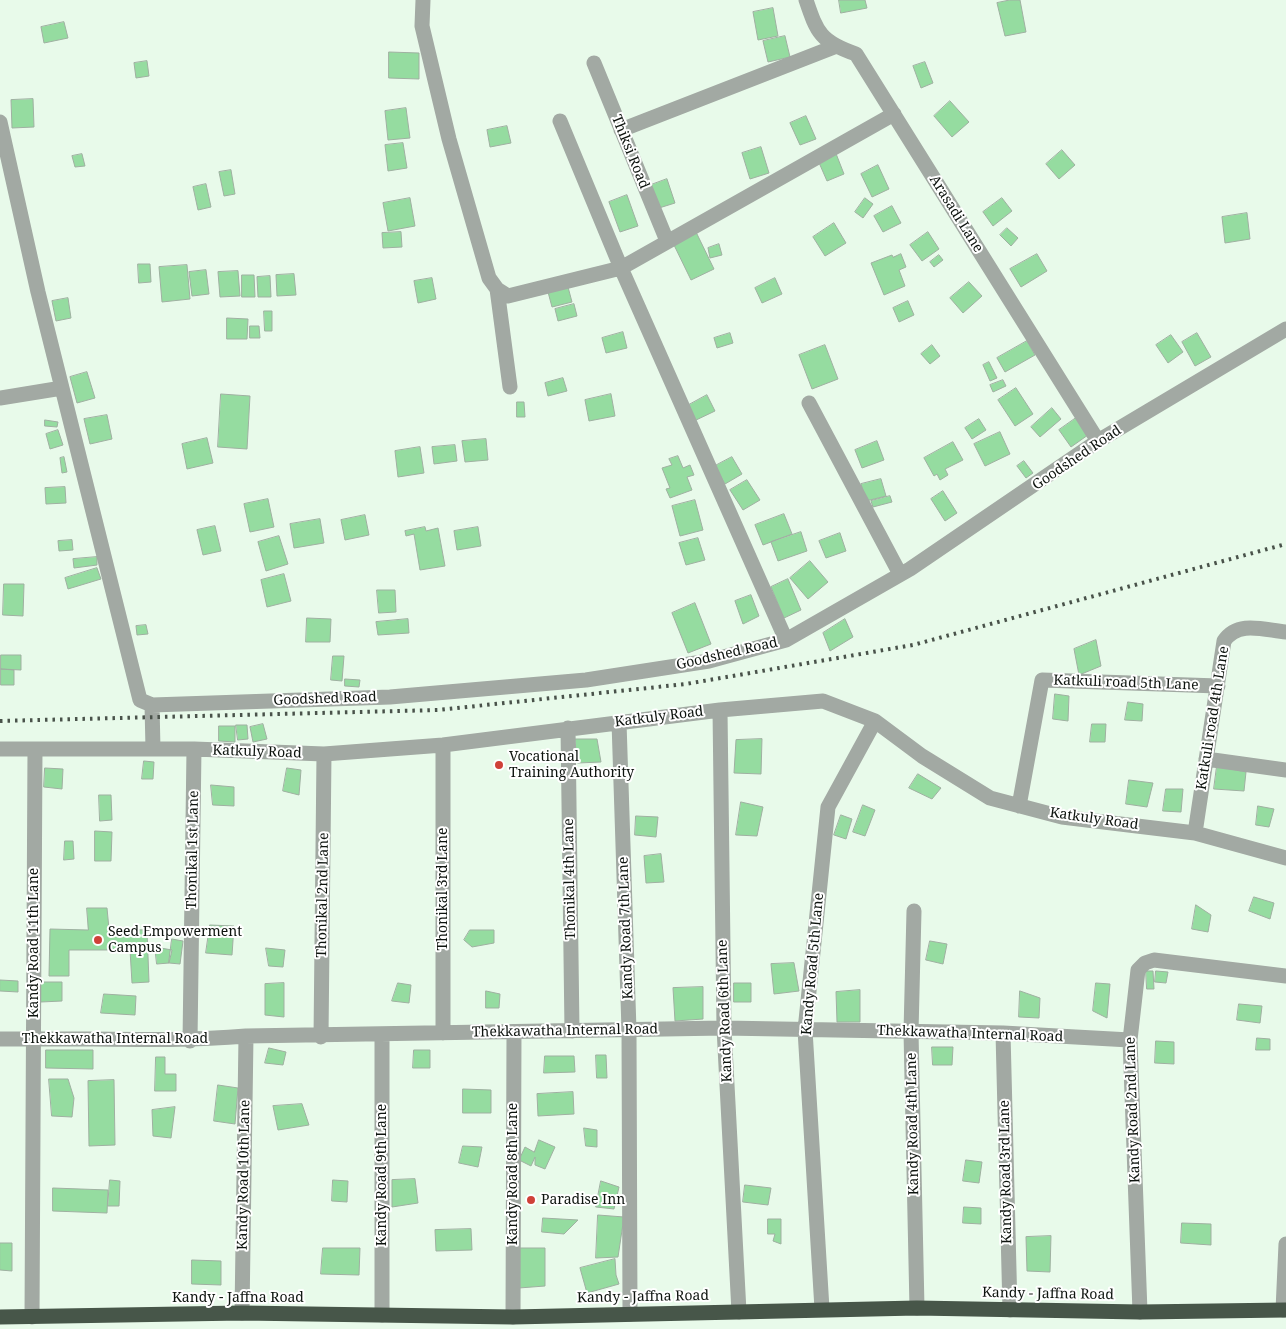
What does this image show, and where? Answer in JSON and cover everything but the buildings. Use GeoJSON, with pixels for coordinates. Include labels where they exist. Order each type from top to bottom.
{"type":"FeatureCollection","features":[{"type":"Feature","properties":{"kind":"highway","name":"Kandy - Jaffna Road"},"geometry":{"type":"LineString","coordinates":[[0,1317],[242,1313],[513,1317],[917,1308],[1140,1312],[1284,1310]]}},
{"type":"Feature","properties":{"kind":"street"},"geometry":{"type":"LineString","coordinates":[[423,0],[422,26],[449,139],[489,278],[497,289],[508,296],[621,268],[667,240],[894,114]]}},
{"type":"Feature","properties":{"kind":"street","name":"Arasadi Lane"},"geometry":{"type":"LineString","coordinates":[[806,0],[815,28],[834,47],[856,54],[1098,441]]}},
{"type":"Feature","properties":{"kind":"street"},"geometry":{"type":"LineString","coordinates":[[621,130],[834,47]]}},
{"type":"Feature","properties":{"kind":"street","name":"Thiksi Road"},"geometry":{"type":"LineString","coordinates":[[594,64],[667,240]]}},
{"type":"Feature","properties":{"kind":"street"},"geometry":{"type":"LineString","coordinates":[[560,121],[621,268],[786,640]]}},
{"type":"Feature","properties":{"kind":"street"},"geometry":{"type":"LineString","coordinates":[[0,122],[7,186],[146,703],[153,749]]}},
{"type":"Feature","properties":{"kind":"street"},"geometry":{"type":"LineString","coordinates":[[497,289],[510,387]]}},
{"type":"Feature","properties":{"kind":"street","name":"Goodshed Road"},"geometry":{"type":"LineString","coordinates":[[146,703],[390,697],[586,680],[709,660],[786,640],[900,574],[1033,487],[1098,441],[1286,328]]}},
{"type":"Feature","properties":{"kind":"street"},"geometry":{"type":"LineString","coordinates":[[0,398],[62,388]]}},
{"type":"Feature","properties":{"kind":"street"},"geometry":{"type":"LineString","coordinates":[[809,403],[900,574]]}},
{"type":"Feature","properties":{"kind":"street","name":"Katkuli road 4th Lane"},"geometry":{"type":"LineString","coordinates":[[1195,833],[1224,641],[1230,633],[1242,627],[1286,632]]}},
{"type":"Feature","properties":{"kind":"street","name":"Katkuli road 5th Lane"},"geometry":{"type":"LineString","coordinates":[[1019,806],[1042,680],[1218,686]]}},
{"type":"Feature","properties":{"kind":"street","name":"Katkuly Road"},"geometry":{"type":"LineString","coordinates":[[0,749],[153,749],[324,754],[444,745],[720,710],[823,701],[875,721],[922,756],[990,798],[1062,817],[1195,833],[1286,858]]}},
{"type":"Feature","properties":{"kind":"street","name":"Kandy Road 6th Lane"},"geometry":{"type":"LineString","coordinates":[[720,710],[724,1028],[739,1312]]}},
{"type":"Feature","properties":{"kind":"street","name":"Kandy Road 5th Lane"},"geometry":{"type":"LineString","coordinates":[[822,1309],[805,1030],[828,807],[875,721]]}},
{"type":"Feature","properties":{"kind":"street","name":"Kandy Road 7th Lane"},"geometry":{"type":"LineString","coordinates":[[620,722],[629,1030],[630,1314]]}},
{"type":"Feature","properties":{"kind":"street","name":"Thonikal 4th Lane"},"geometry":{"type":"LineString","coordinates":[[568,728],[572,1030]]}},
{"type":"Feature","properties":{"kind":"street","name":"Thonikal 3rd Lane"},"geometry":{"type":"LineString","coordinates":[[443,1033],[444,745]]}},
{"type":"Feature","properties":{"kind":"street","name":"Kandy Road 11th Lane"},"geometry":{"type":"LineString","coordinates":[[32,1317],[35,748]]}},
{"type":"Feature","properties":{"kind":"street","name":"Thonikal 1st Lane"},"geometry":{"type":"LineString","coordinates":[[190,1041],[194,750]]}},
{"type":"Feature","properties":{"kind":"street","name":"Thonikal 2nd Lane"},"geometry":{"type":"LineString","coordinates":[[321,1036],[324,754]]}},
{"type":"Feature","properties":{"kind":"street"},"geometry":{"type":"LineString","coordinates":[[1206,759],[1286,770]]}},
{"type":"Feature","properties":{"kind":"street","name":"Kandy Road 4th Lane"},"geometry":{"type":"LineString","coordinates":[[914,911],[911,1032],[917,1308]]}},
{"type":"Feature","properties":{"kind":"street","name":"Kandy Road 2nd Lane"},"geometry":{"type":"LineString","coordinates":[[1140,1312],[1130,1040],[1138,970],[1145,963],[1154,960],[1286,976]]}},
{"type":"Feature","properties":{"kind":"street","name":"Thekkawatha Internal Road"},"geometry":{"type":"LineString","coordinates":[[0,1039],[190,1041],[246,1036],[724,1028],[1003,1033],[1130,1040]]}},
{"type":"Feature","properties":{"kind":"street","name":"Kandy Road 8th Lane"},"geometry":{"type":"LineString","coordinates":[[513,1317],[514,1032]]}},
{"type":"Feature","properties":{"kind":"street","name":"Kandy Road 3rd Lane"},"geometry":{"type":"LineString","coordinates":[[1003,1033],[1010,1310]]}},
{"type":"Feature","properties":{"kind":"street","name":"Kandy Road 9th Lane"},"geometry":{"type":"LineString","coordinates":[[382,1035],[382,1315]]}},
{"type":"Feature","properties":{"kind":"street","name":"Kandy Road 10th Lane"},"geometry":{"type":"LineString","coordinates":[[242,1313],[246,1036]]}},
{"type":"Feature","properties":{"kind":"street"},"geometry":{"type":"LineString","coordinates":[[1284,1310],[1286,1244]]}},
{"type":"Feature","properties":{"kind":"railway"},"geometry":{"type":"LineString","coordinates":[[0,721],[438,710],[686,684],[913,645],[1286,544]]}},
{"type":"Feature","properties":{"kind":"place","name":"Vocational Training Authority"},"geometry":{"type":"Point","coordinates":[499,765]}},
{"type":"Feature","properties":{"kind":"place","name":"Seed Empowerment Campus"},"geometry":{"type":"Point","coordinates":[98,940]}},
{"type":"Feature","properties":{"kind":"place","name":"Paradise Inn"},"geometry":{"type":"Point","coordinates":[531,1200]}}]}
